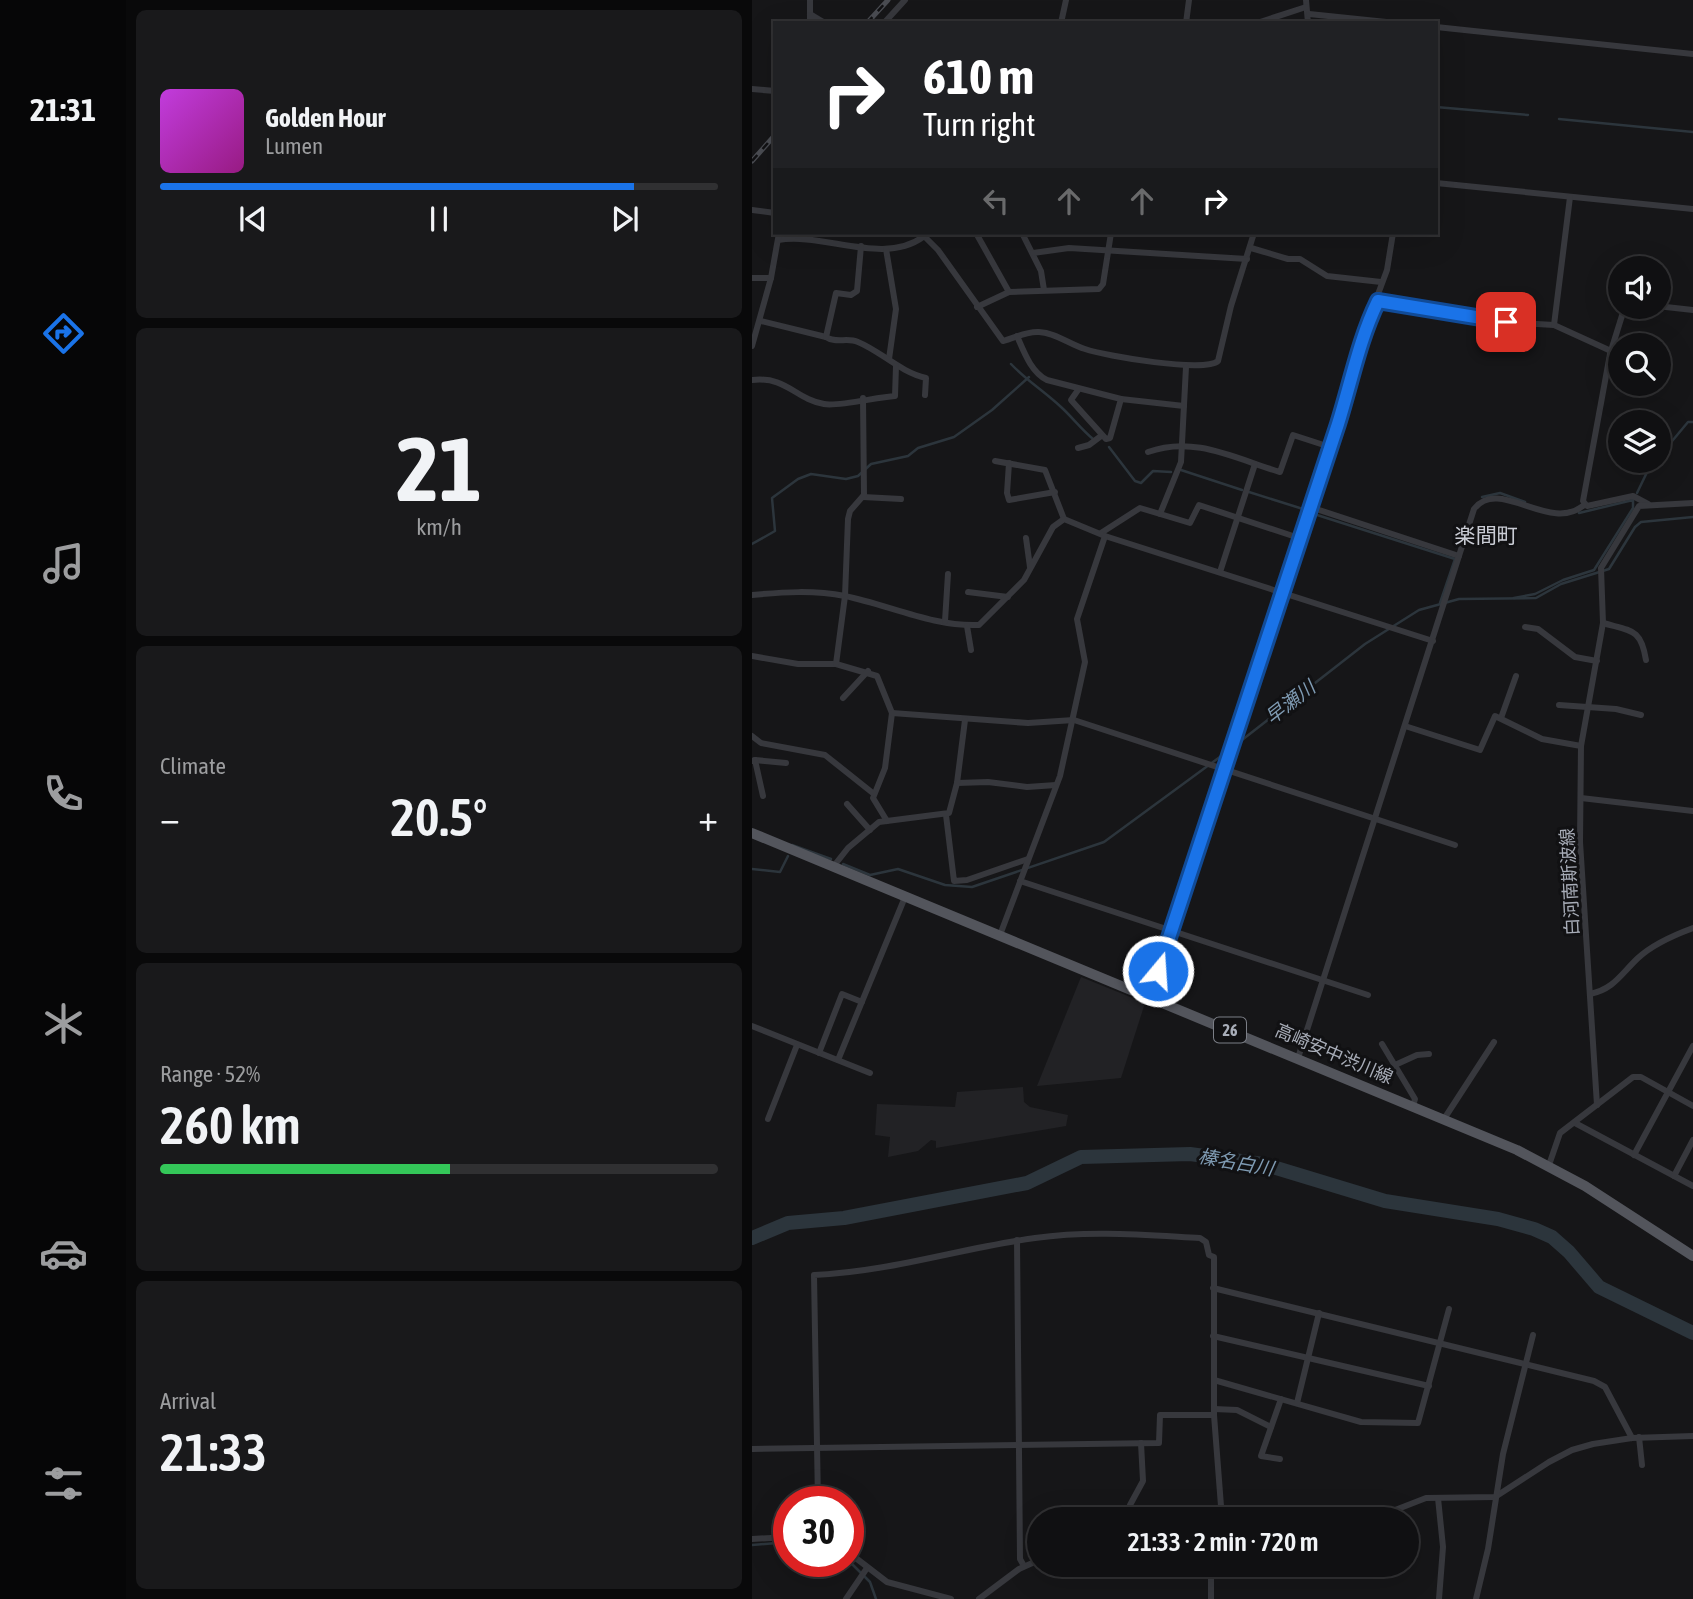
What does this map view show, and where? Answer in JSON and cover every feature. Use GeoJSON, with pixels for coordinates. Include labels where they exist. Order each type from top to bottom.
{"type":"FeatureCollection","features":[{"type":"Feature","properties":{"kind":"main road","name":"高崎安中渋川線"},"geometry":{"type":"LineString","coordinates":[[752,833],[1413,1106],[1549,1166],[1692,1256]]}},
{"type":"Feature","properties":{"kind":"street"},"geometry":{"type":"LineString","coordinates":[[810,0],[810,21]]}},
{"type":"Feature","properties":{"kind":"street"},"geometry":{"type":"LineString","coordinates":[[886,21],[905,0]]}},
{"type":"Feature","properties":{"kind":"street"},"geometry":{"type":"LineString","coordinates":[[1061,21],[1066,0]]}},
{"type":"Feature","properties":{"kind":"street"},"geometry":{"type":"LineString","coordinates":[[1186,21],[1189,0]]}},
{"type":"Feature","properties":{"kind":"street"},"geometry":{"type":"LineString","coordinates":[[1263,21],[1307,7],[1385,21]]}},
{"type":"Feature","properties":{"kind":"street"},"geometry":{"type":"LineString","coordinates":[[810,14],[822,21]]}},
{"type":"Feature","properties":{"kind":"street"},"geometry":{"type":"LineString","coordinates":[[1438,27],[1692,54]]}},
{"type":"Feature","properties":{"kind":"street"},"geometry":{"type":"LineString","coordinates":[[752,89],[773,91]]}},
{"type":"Feature","properties":{"kind":"street"},"geometry":{"type":"LineString","coordinates":[[1438,183],[1692,209]]}},
{"type":"Feature","properties":{"kind":"street"},"geometry":{"type":"LineString","coordinates":[[1554,325],[1570,197]]}},
{"type":"Feature","properties":{"kind":"street"},"geometry":{"type":"LineString","coordinates":[[752,210],[773,213]]}},
{"type":"Feature","properties":{"kind":"street"},"geometry":{"type":"LineString","coordinates":[[752,346],[761,321],[779,236],[886,249],[922,235],[938,250],[1003,341],[1037,331],[1052,333],[1093,352],[1186,367],[1212,366],[1218,361],[1231,306],[1254,235]]}},
{"type":"Feature","properties":{"kind":"street"},"geometry":{"type":"LineString","coordinates":[[977,235],[1009,292]]}},
{"type":"Feature","properties":{"kind":"street"},"geometry":{"type":"LineString","coordinates":[[1023,235],[1041,271],[1044,290]]}},
{"type":"Feature","properties":{"kind":"street"},"geometry":{"type":"LineString","coordinates":[[977,307],[1009,292],[1098,289],[1103,284],[1111,235]]}},
{"type":"Feature","properties":{"kind":"street"},"geometry":{"type":"LineString","coordinates":[[1149,997],[1221,768],[1227,757],[1356,368],[1361,340],[1378,301],[1381,282],[1390,259],[1392,235]]}},
{"type":"Feature","properties":{"kind":"street"},"geometry":{"type":"LineString","coordinates":[[826,337],[835,293],[851,295],[858,291],[861,246]]}},
{"type":"Feature","properties":{"kind":"street"},"geometry":{"type":"LineString","coordinates":[[1033,253],[1069,248],[1109,249],[1247,260]]}},
{"type":"Feature","properties":{"kind":"street"},"geometry":{"type":"LineString","coordinates":[[1251,248],[1288,259],[1300,259],[1327,276],[1381,282]]}},
{"type":"Feature","properties":{"kind":"street"},"geometry":{"type":"LineString","coordinates":[[886,249],[896,309],[889,359]]}},
{"type":"Feature","properties":{"kind":"street"},"geometry":{"type":"LineString","coordinates":[[752,278],[771,278]]}},
{"type":"Feature","properties":{"kind":"street"},"geometry":{"type":"LineString","coordinates":[[1378,301],[1489,321],[1554,325],[1608,350]]}},
{"type":"Feature","properties":{"kind":"street"},"geometry":{"type":"LineString","coordinates":[[1671,308],[1692,310]]}},
{"type":"Feature","properties":{"kind":"street"},"geometry":{"type":"LineString","coordinates":[[761,321],[826,337],[832,341],[856,341],[897,366],[926,378],[925,395]]}},
{"type":"Feature","properties":{"kind":"street"},"geometry":{"type":"LineString","coordinates":[[1017,336],[1025,355],[1040,377],[1078,390],[1184,406]]}},
{"type":"Feature","properties":{"kind":"street"},"geometry":{"type":"LineString","coordinates":[[752,380],[776,380],[824,404],[895,396],[897,366]]}},
{"type":"Feature","properties":{"kind":"street"},"geometry":{"type":"LineString","coordinates":[[1584,505],[1590,456],[1608,366]]}},
{"type":"Feature","properties":{"kind":"street"},"geometry":{"type":"LineString","coordinates":[[1160,514],[1181,462],[1186,367]]}},
{"type":"Feature","properties":{"kind":"street"},"geometry":{"type":"LineString","coordinates":[[1078,390],[1071,400],[1101,436],[1110,438],[1121,398]]}},
{"type":"Feature","properties":{"kind":"street"},"geometry":{"type":"LineString","coordinates":[[836,664],[845,596],[848,519],[850,511],[863,497],[863,398]]}},
{"type":"Feature","properties":{"kind":"street"},"geometry":{"type":"LineString","coordinates":[[1148,452],[1182,443],[1209,448],[1280,472],[1293,435],[1330,447]]}},
{"type":"Feature","properties":{"kind":"street"},"geometry":{"type":"LineString","coordinates":[[1078,447],[1089,445],[1101,436]]}},
{"type":"Feature","properties":{"kind":"street"},"geometry":{"type":"LineString","coordinates":[[995,461],[1045,470],[1064,519]]}},
{"type":"Feature","properties":{"kind":"street"},"geometry":{"type":"LineString","coordinates":[[1009,463],[1006,493],[1009,500],[1055,492]]}},
{"type":"Feature","properties":{"kind":"street"},"geometry":{"type":"LineString","coordinates":[[1220,572],[1255,464]]}},
{"type":"Feature","properties":{"kind":"street"},"geometry":{"type":"LineString","coordinates":[[1298,1058],[1474,509],[1484,501],[1503,498],[1533,510],[1569,513],[1584,505],[1633,496],[1649,505],[1692,503]]}},
{"type":"Feature","properties":{"kind":"street"},"geometry":{"type":"LineString","coordinates":[[863,497],[901,499]]}},
{"type":"Feature","properties":{"kind":"street"},"geometry":{"type":"LineString","coordinates":[[1000,935],[1056,785],[1074,720],[1084,662],[1077,619],[1103,534],[1135,509],[1190,523],[1199,505],[1299,538]]}},
{"type":"Feature","properties":{"kind":"street","name":"白河南斯波線"},"geometry":{"type":"LineString","coordinates":[[1597,1105],[1580,842],[1581,746],[1603,623],[1601,568],[1636,510],[1649,505]]}},
{"type":"Feature","properties":{"kind":"street"},"geometry":{"type":"LineString","coordinates":[[1310,507],[1459,556]]}},
{"type":"Feature","properties":{"kind":"street"},"geometry":{"type":"LineString","coordinates":[[1064,519],[1433,641]]}},
{"type":"Feature","properties":{"kind":"street"},"geometry":{"type":"LineString","coordinates":[[752,595],[796,591],[845,596],[967,626],[979,625],[1024,580],[1053,527],[1064,519]]}},
{"type":"Feature","properties":{"kind":"street"},"geometry":{"type":"LineString","coordinates":[[1026,538],[1030,568]]}},
{"type":"Feature","properties":{"kind":"street"},"geometry":{"type":"LineString","coordinates":[[945,621],[948,574]]}},
{"type":"Feature","properties":{"kind":"street"},"geometry":{"type":"LineString","coordinates":[[968,592],[1008,597]]}},
{"type":"Feature","properties":{"kind":"street"},"geometry":{"type":"LineString","coordinates":[[1603,623],[1636,632],[1643,641],[1646,660]]}},
{"type":"Feature","properties":{"kind":"street"},"geometry":{"type":"LineString","coordinates":[[967,626],[971,650]]}},
{"type":"Feature","properties":{"kind":"street"},"geometry":{"type":"LineString","coordinates":[[1525,627],[1538,629],[1575,657],[1597,662]]}},
{"type":"Feature","properties":{"kind":"street"},"geometry":{"type":"LineString","coordinates":[[752,656],[798,664],[836,664],[868,671],[877,676],[892,713],[885,768],[874,794],[876,807],[887,821]]}},
{"type":"Feature","properties":{"kind":"street"},"geometry":{"type":"LineString","coordinates":[[843,698],[868,671]]}},
{"type":"Feature","properties":{"kind":"street"},"geometry":{"type":"LineString","coordinates":[[1501,718],[1516,676]]}},
{"type":"Feature","properties":{"kind":"street"},"geometry":{"type":"LineString","coordinates":[[1559,705],[1586,709],[1616,709],[1641,715]]}},
{"type":"Feature","properties":{"kind":"street"},"geometry":{"type":"LineString","coordinates":[[892,713],[1028,723],[1074,720],[1456,845]]}},
{"type":"Feature","properties":{"kind":"street"},"geometry":{"type":"LineString","coordinates":[[1405,726],[1480,750],[1493,718],[1501,718],[1542,739],[1581,746]]}},
{"type":"Feature","properties":{"kind":"street"},"geometry":{"type":"LineString","coordinates":[[833,867],[848,848],[870,830],[887,821],[946,815],[951,810],[965,720]]}},
{"type":"Feature","properties":{"kind":"street"},"geometry":{"type":"LineString","coordinates":[[752,736],[761,743],[826,754],[874,794]]}},
{"type":"Feature","properties":{"kind":"street"},"geometry":{"type":"LineString","coordinates":[[763,796],[753,760],[786,763]]}},
{"type":"Feature","properties":{"kind":"street"},"geometry":{"type":"LineString","coordinates":[[957,783],[988,782],[1027,787],[1056,785]]}},
{"type":"Feature","properties":{"kind":"street"},"geometry":{"type":"LineString","coordinates":[[1581,799],[1692,811]]}},
{"type":"Feature","properties":{"kind":"street"},"geometry":{"type":"LineString","coordinates":[[847,803],[870,830]]}},
{"type":"Feature","properties":{"kind":"street"},"geometry":{"type":"LineString","coordinates":[[946,815],[954,881],[967,880],[1027,861]]}},
{"type":"Feature","properties":{"kind":"street"},"geometry":{"type":"LineString","coordinates":[[1021,878],[1368,995]]}},
{"type":"Feature","properties":{"kind":"street"},"geometry":{"type":"LineString","coordinates":[[838,1060],[905,896]]}},
{"type":"Feature","properties":{"kind":"street"},"geometry":{"type":"LineString","coordinates":[[1590,994],[1614,985],[1640,956],[1675,934],[1692,928]]}},
{"type":"Feature","properties":{"kind":"street"},"geometry":{"type":"LineString","coordinates":[[819,1053],[842,994],[862,1002]]}},
{"type":"Feature","properties":{"kind":"street"},"geometry":{"type":"LineString","coordinates":[[752,1026],[870,1073]]}},
{"type":"Feature","properties":{"kind":"street"},"geometry":{"type":"LineString","coordinates":[[1444,1119],[1494,1042]]}},
{"type":"Feature","properties":{"kind":"street"},"geometry":{"type":"LineString","coordinates":[[1383,1044],[1415,1099],[1413,1106]]}},
{"type":"Feature","properties":{"kind":"street"},"geometry":{"type":"LineString","coordinates":[[768,1119],[798,1045]]}},
{"type":"Feature","properties":{"kind":"street"},"geometry":{"type":"LineString","coordinates":[[1634,1154],[1692,1046]]}},
{"type":"Feature","properties":{"kind":"street"},"geometry":{"type":"LineString","coordinates":[[1395,1065],[1418,1055],[1429,1054]]}},
{"type":"Feature","properties":{"kind":"street"},"geometry":{"type":"LineString","coordinates":[[1549,1166],[1556,1139],[1636,1076],[1692,1106]]}},
{"type":"Feature","properties":{"kind":"street"},"geometry":{"type":"LineString","coordinates":[[1575,1123],[1692,1186]]}},
{"type":"Feature","properties":{"kind":"street"},"geometry":{"type":"LineString","coordinates":[[1674,1176],[1692,1140]]}},
{"type":"Feature","properties":{"kind":"street"},"geometry":{"type":"LineString","coordinates":[[818,1486],[814,1275],[849,1273],[1017,1240],[1076,1234],[1200,1238],[1206,1242],[1209,1255],[1214,1257],[1214,1412],[1221,1507]]}},
{"type":"Feature","properties":{"kind":"street"},"geometry":{"type":"LineString","coordinates":[[1017,1240],[1020,1559],[1024,1566]]}},
{"type":"Feature","properties":{"kind":"street"},"geometry":{"type":"LineString","coordinates":[[1213,1288],[1601,1383],[1636,1437],[1642,1465]]}},
{"type":"Feature","properties":{"kind":"street"},"geometry":{"type":"LineString","coordinates":[[1214,1380],[1367,1423],[1418,1423],[1449,1309]]}},
{"type":"Feature","properties":{"kind":"street"},"geometry":{"type":"LineString","coordinates":[[1297,1403],[1319,1313]]}},
{"type":"Feature","properties":{"kind":"street"},"geometry":{"type":"LineString","coordinates":[[1476,1599],[1488,1549],[1495,1497],[1533,1335]]}},
{"type":"Feature","properties":{"kind":"street"},"geometry":{"type":"LineString","coordinates":[[1213,1336],[1429,1386]]}},
{"type":"Feature","properties":{"kind":"street"},"geometry":{"type":"LineString","coordinates":[[1280,1458],[1261,1456],[1281,1399]]}},
{"type":"Feature","properties":{"kind":"street"},"geometry":{"type":"LineString","coordinates":[[752,1449],[1159,1443],[1160,1415],[1237,1410],[1271,1427]]}},
{"type":"Feature","properties":{"kind":"street"},"geometry":{"type":"LineString","coordinates":[[1400,1507],[1412,1502],[1438,1498],[1495,1497],[1572,1450],[1636,1437],[1692,1436]]}},
{"type":"Feature","properties":{"kind":"street"},"geometry":{"type":"LineString","coordinates":[[1130,1507],[1143,1481],[1141,1443]]}},
{"type":"Feature","properties":{"kind":"street"},"geometry":{"type":"LineString","coordinates":[[1438,1498],[1443,1547],[1439,1599]]}},
{"type":"Feature","properties":{"kind":"street"},"geometry":{"type":"LineString","coordinates":[[752,1539],[773,1538]]}},
{"type":"Feature","properties":{"kind":"street"},"geometry":{"type":"LineString","coordinates":[[979,1599],[1027,1565]]}},
{"type":"Feature","properties":{"kind":"street"},"geometry":{"type":"LineString","coordinates":[[846,1599],[866,1569],[887,1582],[951,1599]]}},
{"type":"Feature","properties":{"kind":"street"},"geometry":{"type":"LineString","coordinates":[[1211,1577],[1211,1599]]}},
{"type":"Feature","properties":{"kind":"shaded area"},"geometry":{"type":"Polygon","coordinates":[[[1081,977],[1145,1003],[1121,1078],[1037,1086],[1081,977]]]}},
{"type":"Feature","properties":{"kind":"shaded area"},"geometry":{"type":"Polygon","coordinates":[[[1023,1087],[1024,1102],[1030,1107],[1068,1115],[1066,1126],[936,1148],[936,1141],[931,1140],[918,1151],[888,1157],[890,1137],[875,1135],[877,1104],[955,1107],[957,1092],[1023,1087]]]}},
{"type":"Feature","properties":{"kind":"waterway"},"geometry":{"type":"LineString","coordinates":[[1438,107],[1528,115]]}},
{"type":"Feature","properties":{"kind":"waterway"},"geometry":{"type":"LineString","coordinates":[[1559,119],[1693,132]]}},
{"type":"Feature","properties":{"kind":"waterway"},"geometry":{"type":"LineString","coordinates":[[1011,364],[1093,439]]}},
{"type":"Feature","properties":{"kind":"waterway"},"geometry":{"type":"LineString","coordinates":[[752,544],[775,531],[772,498],[798,479],[811,474],[846,479],[858,476],[871,464],[908,456],[918,448],[954,437],[992,410],[1029,377]]}},
{"type":"Feature","properties":{"kind":"waterway"},"geometry":{"type":"LineString","coordinates":[[1671,442],[1688,422],[1693,422]]}},
{"type":"Feature","properties":{"kind":"waterway"},"geometry":{"type":"LineString","coordinates":[[1109,447],[1135,481],[1141,483],[1153,471],[1171,472]]}},
{"type":"Feature","properties":{"kind":"waterway"},"geometry":{"type":"LineString","coordinates":[[1181,470],[1242,490]]}},
{"type":"Feature","properties":{"kind":"waterway"},"geometry":{"type":"LineString","coordinates":[[1637,493],[1647,473]]}},
{"type":"Feature","properties":{"kind":"waterway"},"geometry":{"type":"LineString","coordinates":[[1249,492],[1303,509]]}},
{"type":"Feature","properties":{"kind":"waterway"},"geometry":{"type":"LineString","coordinates":[[1482,497],[1500,493],[1525,502]]}},
{"type":"Feature","properties":{"kind":"waterway"},"geometry":{"type":"LineString","coordinates":[[1514,598],[1535,594],[1563,580],[1594,570],[1633,508],[1633,500],[1579,513]]}},
{"type":"Feature","properties":{"kind":"waterway"},"geometry":{"type":"LineString","coordinates":[[1314,514],[1455,559],[1440,603]]}},
{"type":"Feature","properties":{"kind":"waterway","name":"早瀬川"},"geometry":{"type":"LineString","coordinates":[[1233,747],[1365,644],[1419,610],[1459,599],[1536,598],[1561,584],[1609,569],[1635,527],[1641,522],[1693,517]]}},
{"type":"Feature","properties":{"kind":"waterway","name":"早瀬川"},"geometry":{"type":"LineString","coordinates":[[843,864],[870,875],[898,869],[945,885],[972,887],[1104,842],[1228,751]]}},
{"type":"Feature","properties":{"kind":"waterway","name":"早瀬川"},"geometry":{"type":"LineString","coordinates":[[792,845],[831,859]]}},
{"type":"Feature","properties":{"kind":"waterway","name":"早瀬川"},"geometry":{"type":"LineString","coordinates":[[752,869],[780,872],[788,856]]}},
{"type":"Feature","properties":{"kind":"waterway","name":"榛名白川"},"geometry":{"type":"LineString","coordinates":[[752,1238],[788,1223],[844,1218],[1027,1183],[1081,1157],[1190,1154],[1263,1164],[1385,1201],[1498,1219],[1534,1229],[1552,1237],[1569,1252],[1599,1287],[1693,1333]]}},
{"type":"Feature","properties":{"kind":"waterway"},"geometry":{"type":"LineString","coordinates":[[752,1545],[773,1543]]}},
{"type":"Feature","properties":{"kind":"waterway"},"geometry":{"type":"LineString","coordinates":[[864,1576],[870,1582],[876,1599]]}},
{"type":"Feature","properties":{"kind":"railway"},"geometry":{"type":"LineString","coordinates":[[869,21],[888,0]]}},
{"type":"Feature","properties":{"kind":"railway"},"geometry":{"type":"LineString","coordinates":[[752,161],[773,137]]}},
{"type":"Feature","properties":{"kind":"district","name":"楽間町"},"geometry":{"type":"Point","coordinates":[1486,536]}},
{"type":"Feature","properties":{"kind":"route"},"geometry":{"type":"LineString","coordinates":[[1158,971],[1338,424],[1356,368],[1361,340],[1378,301],[1506,322]]}}]}
